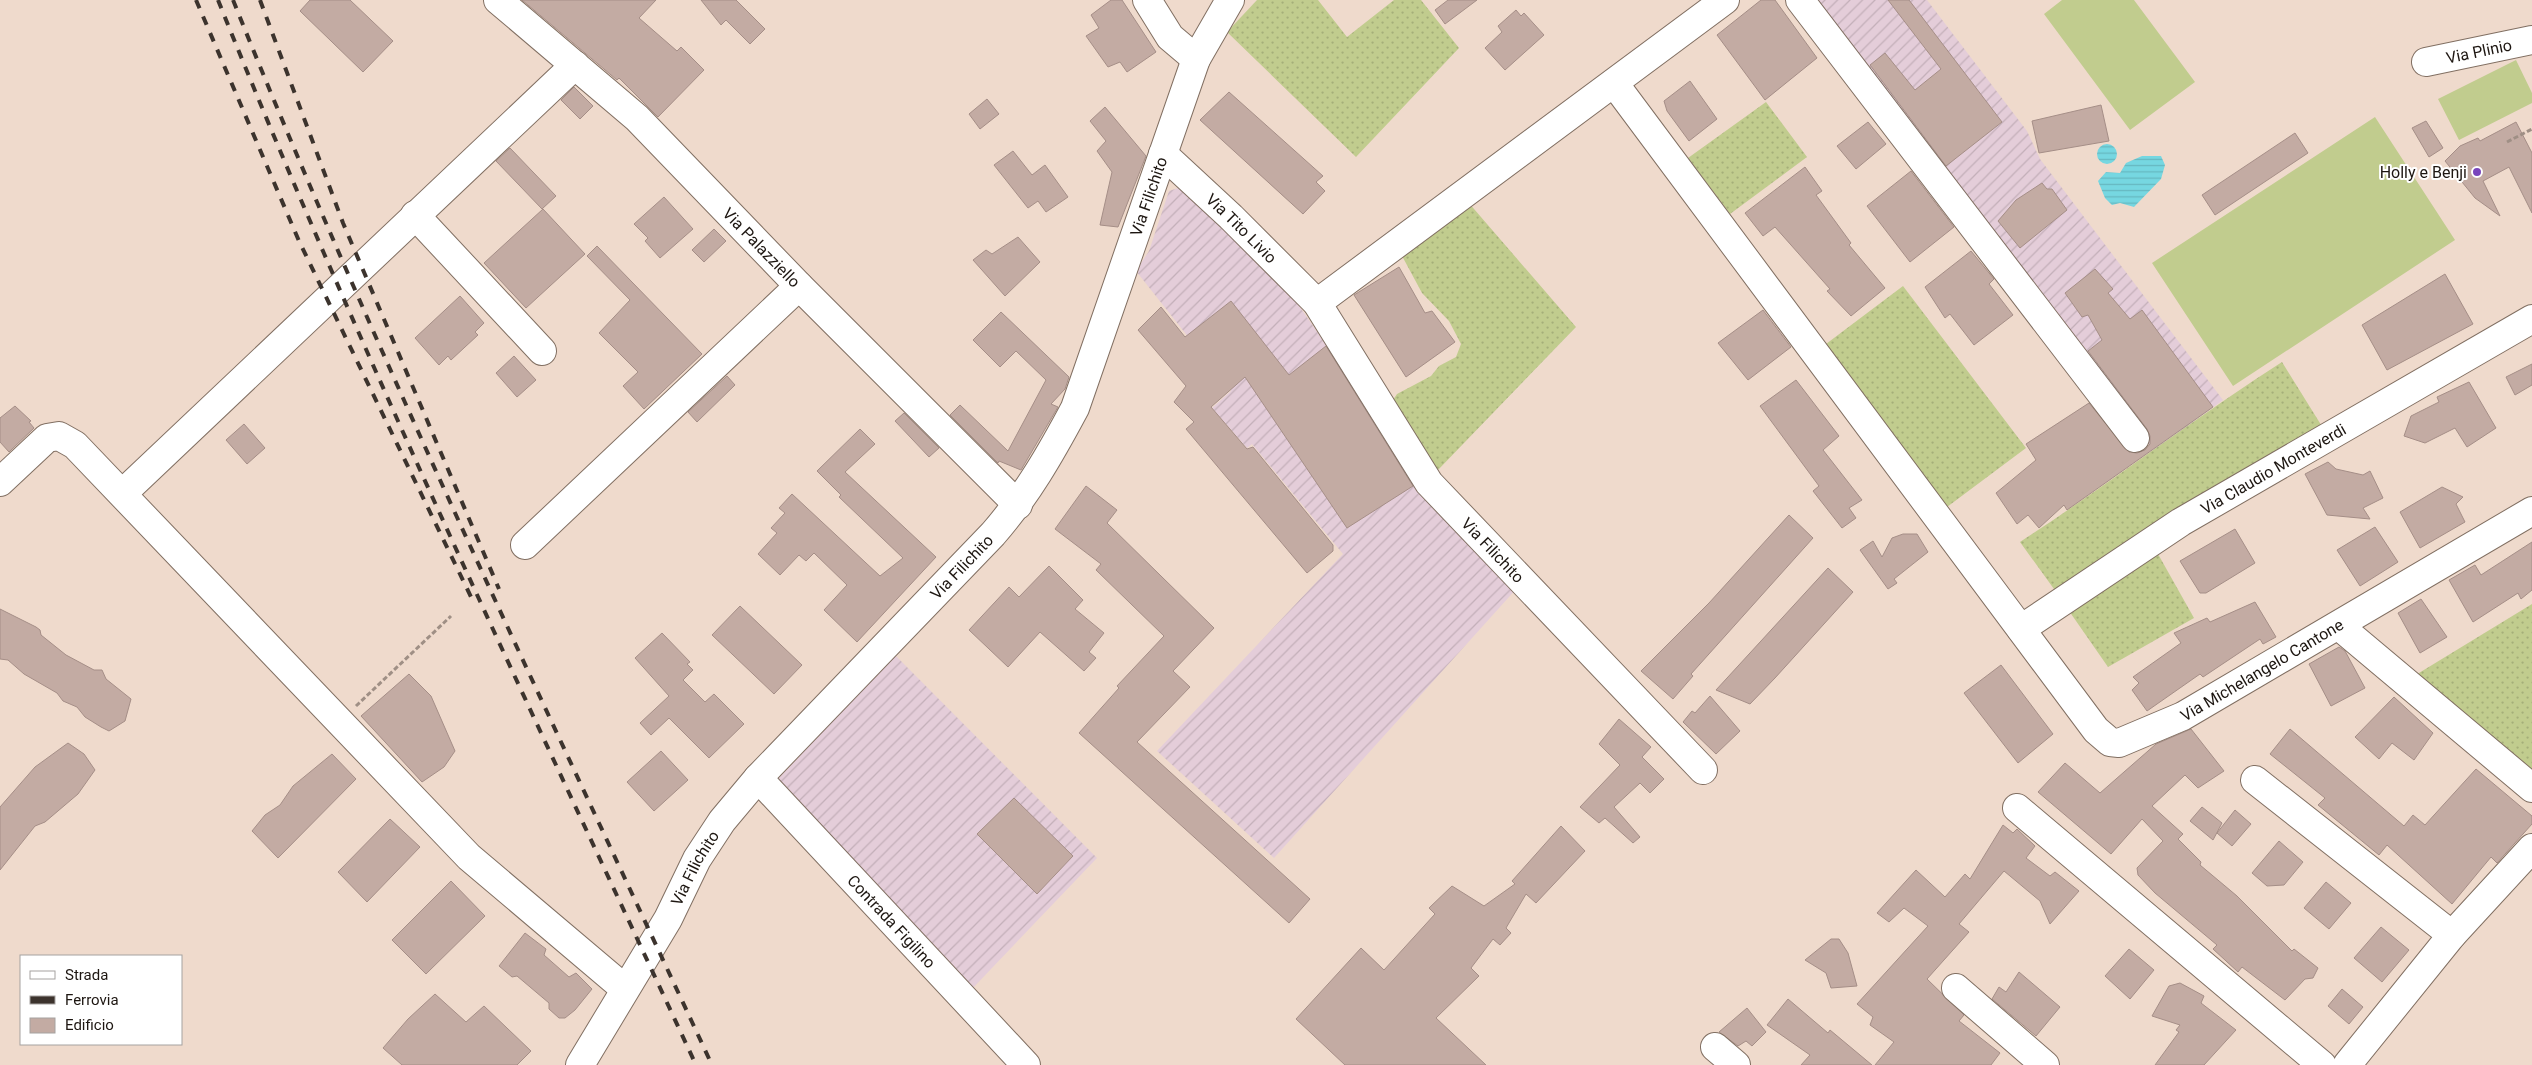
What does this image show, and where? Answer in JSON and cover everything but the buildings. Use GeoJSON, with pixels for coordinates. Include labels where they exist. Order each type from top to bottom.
{"type":"FeatureCollection","features":[{"type":"Feature","properties":{"kind":"street","name":"Via Palazziello"},"geometry":{"type":"LineString","coordinates":[[498,0],[637,118],[799,286],[1018,505]]}},
{"type":"Feature","properties":{"kind":"street"},"geometry":{"type":"LineString","coordinates":[[1147,0],[1170,37],[1196,60]]}},
{"type":"Feature","properties":{"kind":"street","name":"Via Filichito"},"geometry":{"type":"LineString","coordinates":[[580,1065],[668,919],[697,859],[722,821],[758,778],[1018,505],[1052,450],[1075,408],[1196,60],[1230,0]]}},
{"type":"Feature","properties":{"kind":"street"},"geometry":{"type":"LineString","coordinates":[[1317,303],[1726,0]]}},
{"type":"Feature","properties":{"kind":"street"},"geometry":{"type":"LineString","coordinates":[[1800,0],[2135,438]]}},
{"type":"Feature","properties":{"kind":"street","name":"Via Plinio"},"geometry":{"type":"LineString","coordinates":[[2426,62],[2532,40]]}},
{"type":"Feature","properties":{"kind":"street"},"geometry":{"type":"LineString","coordinates":[[123,493],[575,65]]}},
{"type":"Feature","properties":{"kind":"street"},"geometry":{"type":"LineString","coordinates":[[1614,83],[2022,629]]}},
{"type":"Feature","properties":{"kind":"street","name":"Via Tito Livio"},"geometry":{"type":"LineString","coordinates":[[1163,154],[1231,217],[1317,303]]}},
{"type":"Feature","properties":{"kind":"street"},"geometry":{"type":"LineString","coordinates":[[415,215],[542,351]]}},
{"type":"Feature","properties":{"kind":"street"},"geometry":{"type":"LineString","coordinates":[[525,545],[799,286]]}},
{"type":"Feature","properties":{"kind":"street","name":"Via Filichito"},"geometry":{"type":"LineString","coordinates":[[1317,303],[1429,484],[1703,770]]}},
{"type":"Feature","properties":{"kind":"street","name":"Via Claudio Monteverdi"},"geometry":{"type":"LineString","coordinates":[[2022,629],[2181,522],[2532,319]]}},
{"type":"Feature","properties":{"kind":"street"},"geometry":{"type":"LineString","coordinates":[[0,482],[47,438],[59,436],[75,445],[123,493],[469,857],[625,989]]}},
{"type":"Feature","properties":{"kind":"street","name":"Via Michelangelo Cantone"},"geometry":{"type":"LineString","coordinates":[[2022,629],[2096,730],[2110,742],[2119,743],[2184,716],[2532,511]]}},
{"type":"Feature","properties":{"kind":"street"},"geometry":{"type":"LineString","coordinates":[[2339,626],[2532,788]]}},
{"type":"Feature","properties":{"kind":"street","name":"Contrada Figilino"},"geometry":{"type":"LineString","coordinates":[[758,778],[1026,1065]]}},
{"type":"Feature","properties":{"kind":"street"},"geometry":{"type":"LineString","coordinates":[[2255,780],[2452,935]]}},
{"type":"Feature","properties":{"kind":"street"},"geometry":{"type":"LineString","coordinates":[[2017,808],[2322,1065]]}},
{"type":"Feature","properties":{"kind":"street"},"geometry":{"type":"LineString","coordinates":[[2347,1065],[2452,935],[2532,848]]}},
{"type":"Feature","properties":{"kind":"street"},"geometry":{"type":"LineString","coordinates":[[1956,988],[2045,1065]]}},
{"type":"Feature","properties":{"kind":"street"},"geometry":{"type":"LineString","coordinates":[[1715,1048],[1736,1065]]}},
{"type":"Feature","properties":{"kind":"path"},"geometry":{"type":"LineString","coordinates":[[2507,142],[2532,131]]}},
{"type":"Feature","properties":{"kind":"path"},"geometry":{"type":"LineString","coordinates":[[339,722],[451,616]]}},
{"type":"Feature","properties":{"kind":"shaded area"},"geometry":{"type":"Polygon","coordinates":[[[1812,0],[1927,0],[2027,131],[2040,159],[2223,400],[2154,451],[1812,0]]]}},
{"type":"Feature","properties":{"kind":"shaded area"},"geometry":{"type":"Polygon","coordinates":[[[1178,188],[1184,190],[1286,287],[1425,487],[1518,587],[1274,858],[1157,751],[1343,554],[1252,444],[1247,448],[1212,408],[1231,391],[1136,271],[1149,251],[1169,191],[1178,188]]]}},
{"type":"Feature","properties":{"kind":"shaded area"},"geometry":{"type":"Polygon","coordinates":[[[895,655],[1097,858],[970,991],[778,779],[895,655]]]}},
{"type":"Feature","properties":{"kind":"green space"},"geometry":{"type":"Polygon","coordinates":[[[1257,0],[1318,0],[1347,37],[1394,0],[1421,0],[1459,48],[1356,157],[1227,32],[1257,0]]]}},
{"type":"Feature","properties":{"kind":"green space"},"geometry":{"type":"Polygon","coordinates":[[[2062,0],[2134,0],[2195,82],[2130,130],[2044,14],[2062,0]]]}},
{"type":"Feature","properties":{"kind":"green space"},"geometry":{"type":"Polygon","coordinates":[[[2516,60],[2532,93],[2532,103],[2459,140],[2438,99],[2516,60]]]}},
{"type":"Feature","properties":{"kind":"green space"},"geometry":{"type":"Polygon","coordinates":[[[1766,102],[1807,157],[1730,214],[1688,158],[1766,102]]]}},
{"type":"Feature","properties":{"kind":"green space"},"geometry":{"type":"Polygon","coordinates":[[[2375,117],[2455,240],[2233,386],[2152,263],[2375,117]]]}},
{"type":"Feature","properties":{"kind":"green space"},"geometry":{"type":"Polygon","coordinates":[[[1468,202],[1576,327],[1437,471],[1393,400],[1397,394],[1431,376],[1439,366],[1456,357],[1461,344],[1449,321],[1422,293],[1401,254],[1468,202]]]}},
{"type":"Feature","properties":{"kind":"green space"},"geometry":{"type":"Polygon","coordinates":[[[1903,286],[2026,448],[1947,507],[1826,344],[1903,286]]]}},
{"type":"Feature","properties":{"kind":"green space"},"geometry":{"type":"Polygon","coordinates":[[[2282,362],[2323,428],[2059,596],[2020,542],[2282,362]]]}},
{"type":"Feature","properties":{"kind":"green space"},"geometry":{"type":"Polygon","coordinates":[[[2158,554],[2194,618],[2108,667],[2067,608],[2158,554]]]}},
{"type":"Feature","properties":{"kind":"green space"},"geometry":{"type":"Polygon","coordinates":[[[2532,604],[2532,776],[2414,676],[2532,604]]]}},
{"type":"Feature","properties":{"kind":"water"},"geometry":{"type":"Polygon","coordinates":[[[2107,144],[2114,147],[2117,154],[2114,161],[2107,164],[2100,161],[2097,154],[2100,147],[2107,144]]]}},
{"type":"Feature","properties":{"kind":"water"},"geometry":{"type":"Polygon","coordinates":[[[2142,156],[2161,156],[2165,165],[2161,179],[2134,207],[2120,203],[2112,205],[2105,198],[2098,181],[2106,172],[2120,173],[2126,163],[2142,156]]]}},
{"type":"Feature","properties":{"kind":"railway"},"geometry":{"type":"LineString","coordinates":[[196,0],[299,241],[473,601]]}},
{"type":"Feature","properties":{"kind":"railway"},"geometry":{"type":"LineString","coordinates":[[218,0],[273,135],[390,403],[696,1065]]}},
{"type":"Feature","properties":{"kind":"railway"},"geometry":{"type":"LineString","coordinates":[[233,0],[288,135],[405,403],[465,536],[712,1065]]}},
{"type":"Feature","properties":{"kind":"railway"},"geometry":{"type":"LineString","coordinates":[[260,0],[343,223],[499,589]]}},
{"type":"Feature","properties":{"kind":"place","name":"Holly e Benji"},"geometry":{"type":"Point","coordinates":[2477,172]}}]}
